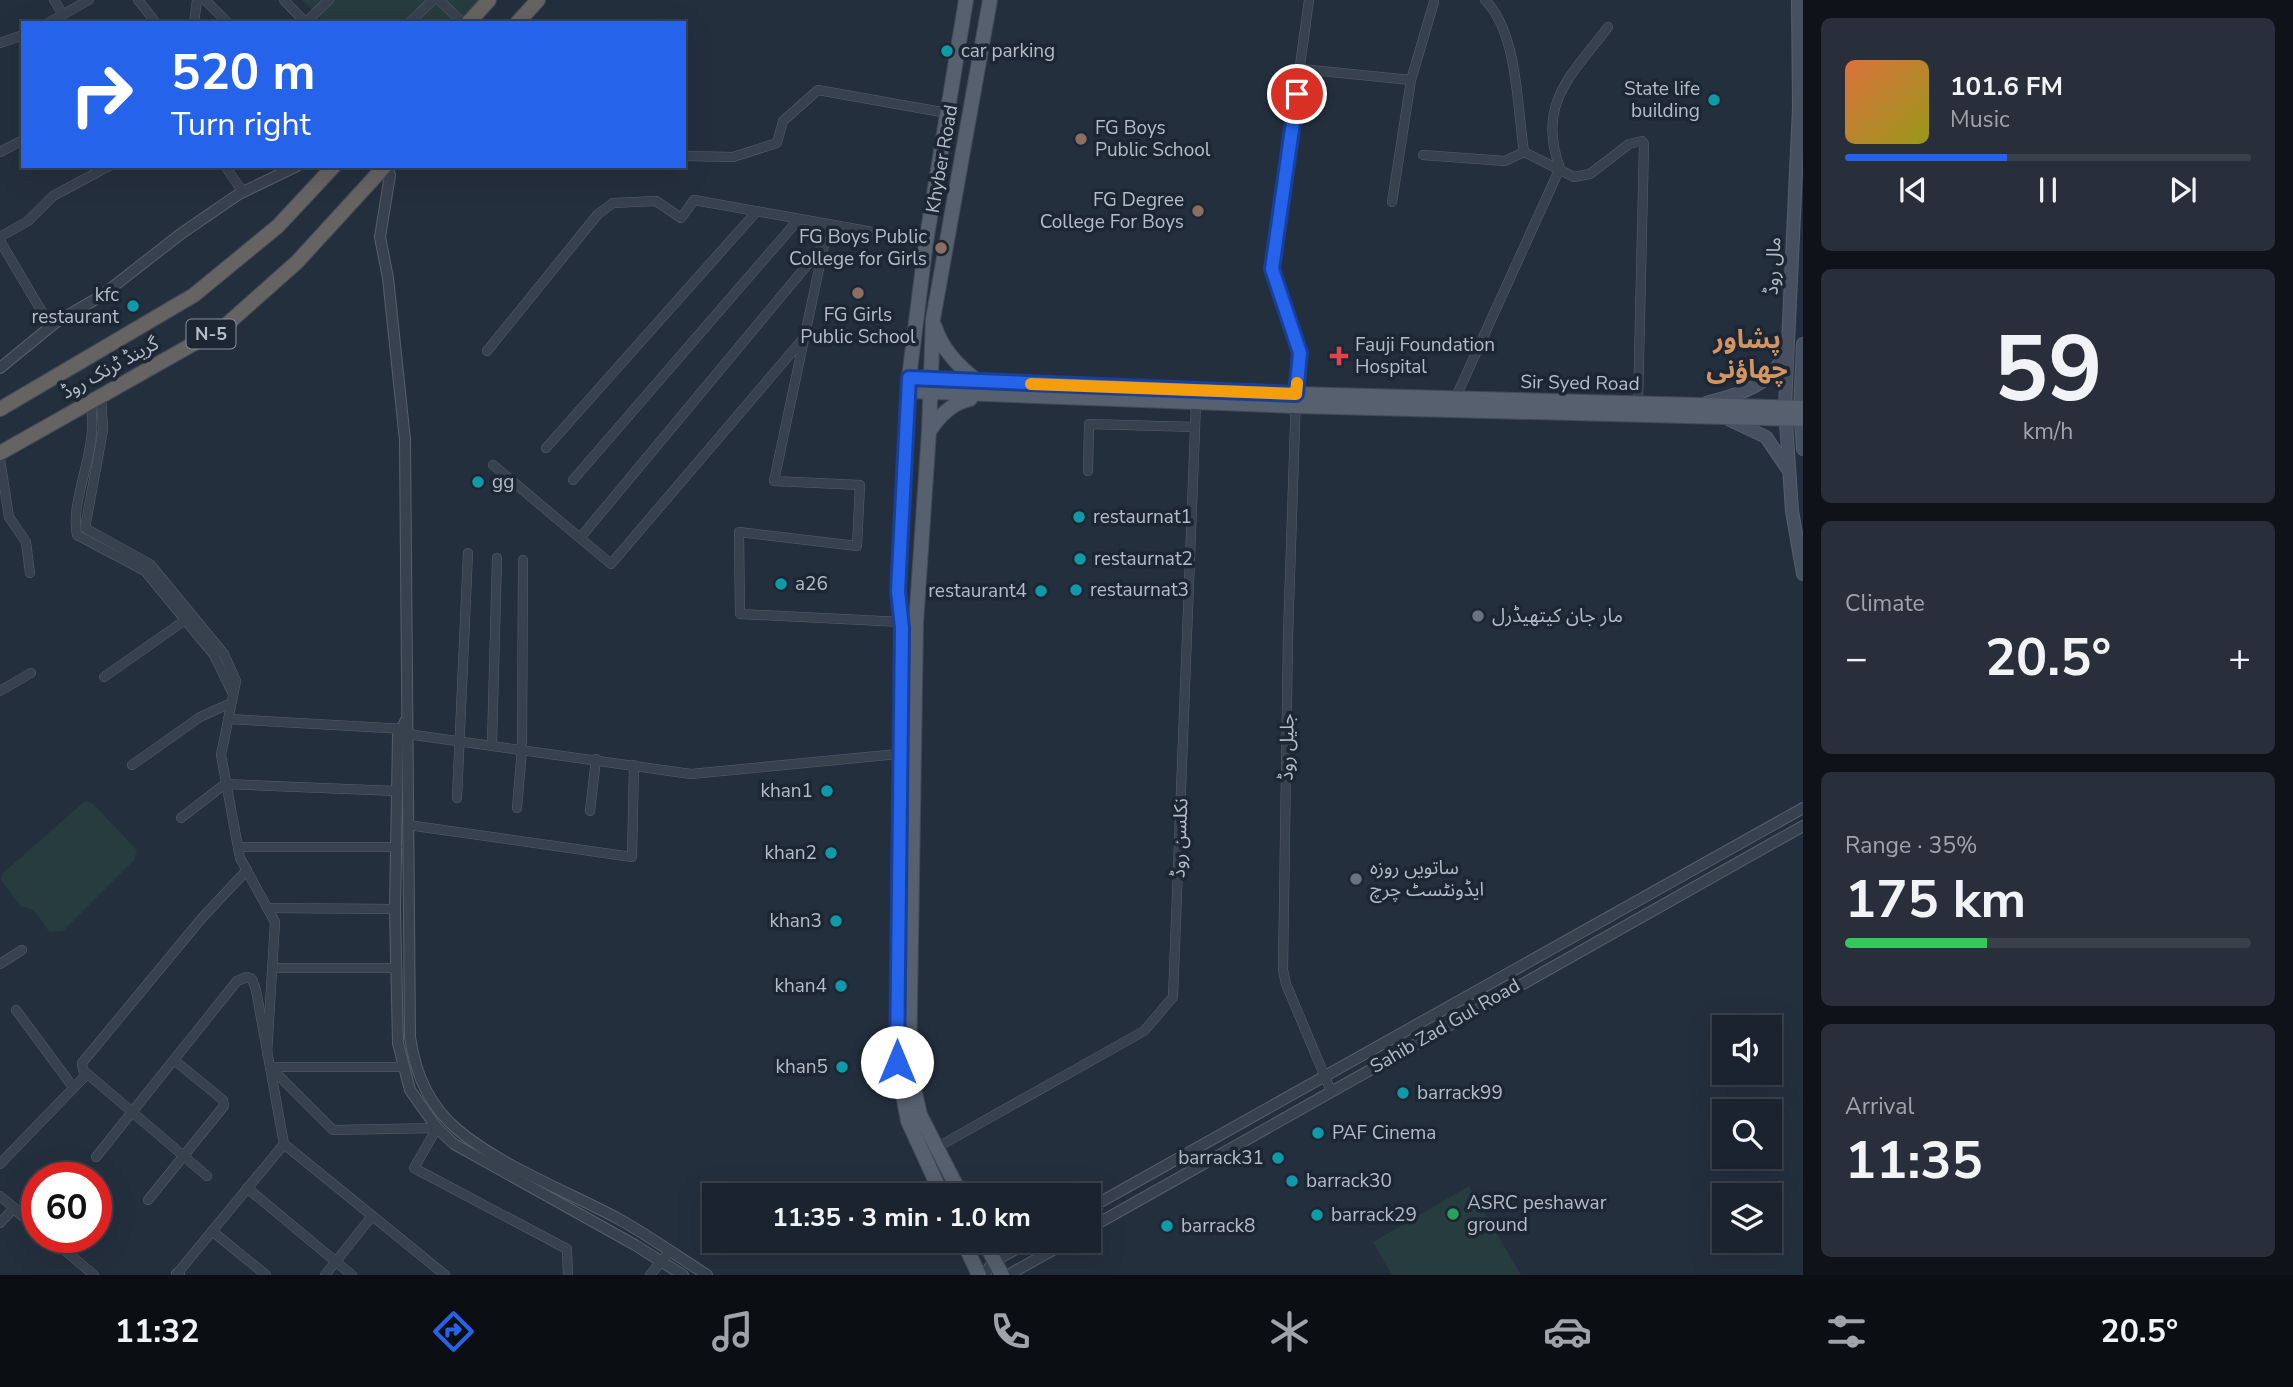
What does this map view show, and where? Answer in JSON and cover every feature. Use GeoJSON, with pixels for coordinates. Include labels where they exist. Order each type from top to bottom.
{"type":"FeatureCollection","features":[{"type":"Feature","properties":{"kind":"highway"},"geometry":{"type":"LineString","coordinates":[[468,21],[489,0]]}},
{"type":"Feature","properties":{"kind":"highway"},"geometry":{"type":"LineString","coordinates":[[519,21],[538,0]]}},
{"type":"Feature","properties":{"kind":"highway","name":"گرینڈ ٹرنک روڈ"},"geometry":{"type":"LineString","coordinates":[[0,410],[194,295],[278,226],[332,168]]}},
{"type":"Feature","properties":{"kind":"highway","name":"گرینڈ ٹرنک روڈ"},"geometry":{"type":"LineString","coordinates":[[0,453],[225,326],[297,262],[384,168]]}},
{"type":"Feature","properties":{"kind":"main road","name":"Khyber Road"},"geometry":{"type":"LineString","coordinates":[[936,1183],[908,1121],[897,1062],[898,754],[902,622],[898,591],[908,385],[926,242],[966,0]]}},
{"type":"Feature","properties":{"kind":"main road","name":"Khyber Road"},"geometry":{"type":"LineString","coordinates":[[955,1183],[920,1115],[909,1067],[916,623],[929,431],[933,319],[990,0]]}},
{"type":"Feature","properties":{"kind":"main road","name":"مال روڈ"},"geometry":{"type":"LineString","coordinates":[[1798,0],[1801,92],[1785,413],[1792,511],[1803,575]]}},
{"type":"Feature","properties":{"kind":"main road"},"geometry":{"type":"LineString","coordinates":[[933,319],[939,339],[980,389]]}},
{"type":"Feature","properties":{"kind":"main road"},"geometry":{"type":"LineString","coordinates":[[1699,405],[1766,380],[1777,370],[1789,340]]}},
{"type":"Feature","properties":{"kind":"main road"},"geometry":{"type":"LineString","coordinates":[[1803,344],[1803,449]]}},
{"type":"Feature","properties":{"kind":"main road"},"geometry":{"type":"LineString","coordinates":[[908,385],[980,389]]}},
{"type":"Feature","properties":{"kind":"main road"},"geometry":{"type":"LineString","coordinates":[[929,431],[940,415],[980,389]]}},
{"type":"Feature","properties":{"kind":"main road","name":"Sir Syed Road"},"geometry":{"type":"LineString","coordinates":[[980,389],[1724,417],[1802,413]]}},
{"type":"Feature","properties":{"kind":"main road","name":"Sir Syed Road"},"geometry":{"type":"LineString","coordinates":[[980,389],[1196,403],[1455,399],[1699,405],[1785,413]]}},
{"type":"Feature","properties":{"kind":"main road"},"geometry":{"type":"LineString","coordinates":[[1724,417],[1766,437],[1789,471]]}},
{"type":"Feature","properties":{"kind":"main road"},"geometry":{"type":"LineString","coordinates":[[969,1253],[981,1275]]}},
{"type":"Feature","properties":{"kind":"main road"},"geometry":{"type":"LineString","coordinates":[[990,1253],[1002,1275]]}},
{"type":"Feature","properties":{"kind":"street"},"geometry":{"type":"LineString","coordinates":[[54,0],[62,13]]}},
{"type":"Feature","properties":{"kind":"street"},"geometry":{"type":"LineString","coordinates":[[51,21],[89,0]]}},
{"type":"Feature","properties":{"kind":"street"},"geometry":{"type":"LineString","coordinates":[[138,0],[154,21]]}},
{"type":"Feature","properties":{"kind":"street"},"geometry":{"type":"LineString","coordinates":[[194,21],[197,0]]}},
{"type":"Feature","properties":{"kind":"street"},"geometry":{"type":"LineString","coordinates":[[205,0],[226,21]]}},
{"type":"Feature","properties":{"kind":"street"},"geometry":{"type":"LineString","coordinates":[[284,0],[304,21]]}},
{"type":"Feature","properties":{"kind":"street"},"geometry":{"type":"LineString","coordinates":[[308,21],[329,0]]}},
{"type":"Feature","properties":{"kind":"street"},"geometry":{"type":"LineString","coordinates":[[411,21],[433,0]]}},
{"type":"Feature","properties":{"kind":"street"},"geometry":{"type":"LineString","coordinates":[[439,0],[464,21]]}},
{"type":"Feature","properties":{"kind":"street","name":"جلیل روڈ"},"geometry":{"type":"LineString","coordinates":[[1309,0],[1272,269],[1300,353],[1295,400],[1283,970],[1286,984],[1331,1091]]}},
{"type":"Feature","properties":{"kind":"street"},"geometry":{"type":"LineString","coordinates":[[1485,0],[1495,10],[1506,33],[1524,152]]}},
{"type":"Feature","properties":{"kind":"street"},"geometry":{"type":"LineString","coordinates":[[1391,202],[1411,80],[1434,2]]}},
{"type":"Feature","properties":{"kind":"street"},"geometry":{"type":"LineString","coordinates":[[1455,399],[1560,167],[1552,145],[1552,117],[1558,93],[1608,27]]}},
{"type":"Feature","properties":{"kind":"street"},"geometry":{"type":"LineString","coordinates":[[0,43],[21,35]]}},
{"type":"Feature","properties":{"kind":"street"},"geometry":{"type":"LineString","coordinates":[[1301,69],[1411,80]]}},
{"type":"Feature","properties":{"kind":"street"},"geometry":{"type":"LineString","coordinates":[[686,156],[733,157],[777,143],[783,121],[818,90],[947,113]]}},
{"type":"Feature","properties":{"kind":"street"},"geometry":{"type":"LineString","coordinates":[[0,152],[21,141]]}},
{"type":"Feature","properties":{"kind":"street"},"geometry":{"type":"LineString","coordinates":[[1423,155],[1505,161],[1524,152],[1560,167],[1574,177],[1584,176],[1629,144],[1642,141],[1646,147],[1638,404]]}},
{"type":"Feature","properties":{"kind":"street"},"geometry":{"type":"LineString","coordinates":[[51,327],[0,239],[28,221],[53,196],[104,168]]}},
{"type":"Feature","properties":{"kind":"street"},"geometry":{"type":"LineString","coordinates":[[226,168],[243,192]]}},
{"type":"Feature","properties":{"kind":"street"},"geometry":{"type":"LineString","coordinates":[[0,368],[51,327],[101,296],[182,233],[243,192],[293,168]]}},
{"type":"Feature","properties":{"kind":"street"},"geometry":{"type":"LineString","coordinates":[[387,168],[390,175],[380,237],[388,278],[405,440],[405,728],[410,1037],[414,1061],[428,1093],[444,1115],[465,1135],[620,1219],[707,1275]]}},
{"type":"Feature","properties":{"kind":"street"},"geometry":{"type":"LineString","coordinates":[[487,351],[598,214],[613,204],[656,201],[681,218],[694,200],[926,242]]}},
{"type":"Feature","properties":{"kind":"street"},"geometry":{"type":"LineString","coordinates":[[546,448],[757,211]]}},
{"type":"Feature","properties":{"kind":"street"},"geometry":{"type":"LineString","coordinates":[[573,480],[799,219]]}},
{"type":"Feature","properties":{"kind":"street"},"geometry":{"type":"LineString","coordinates":[[580,538],[824,245],[845,227]]}},
{"type":"Feature","properties":{"kind":"street"},"geometry":{"type":"LineString","coordinates":[[824,245],[774,481],[860,485],[857,546],[739,532],[740,614],[902,622]]}},
{"type":"Feature","properties":{"kind":"street"},"geometry":{"type":"LineString","coordinates":[[493,465],[611,564],[804,338]]}},
{"type":"Feature","properties":{"kind":"street"},"geometry":{"type":"LineString","coordinates":[[96,398],[103,430],[85,528],[150,564],[188,618],[229,662],[236,681],[221,755],[238,847],[247,870],[275,922],[267,1054]]}},
{"type":"Feature","properties":{"kind":"street","name":"نکلسن روڈ"},"geometry":{"type":"LineString","coordinates":[[943,1144],[1144,1031],[1173,997],[1196,403]]}},
{"type":"Feature","properties":{"kind":"street"},"geometry":{"type":"LineString","coordinates":[[1088,471],[1090,424],[1195,427]]}},
{"type":"Feature","properties":{"kind":"street"},"geometry":{"type":"LineString","coordinates":[[0,460],[9,517],[26,542],[30,573]]}},
{"type":"Feature","properties":{"kind":"street"},"geometry":{"type":"LineString","coordinates":[[457,798],[468,553]]}},
{"type":"Feature","properties":{"kind":"street"},"geometry":{"type":"LineString","coordinates":[[492,744],[497,558]]}},
{"type":"Feature","properties":{"kind":"street"},"geometry":{"type":"LineString","coordinates":[[517,808],[522,748],[523,560]]}},
{"type":"Feature","properties":{"kind":"street"},"geometry":{"type":"LineString","coordinates":[[103,677],[188,618]]}},
{"type":"Feature","properties":{"kind":"street"},"geometry":{"type":"LineString","coordinates":[[0,691],[31,673]]}},
{"type":"Feature","properties":{"kind":"street"},"geometry":{"type":"LineString","coordinates":[[132,765],[200,717],[232,699]]}},
{"type":"Feature","properties":{"kind":"street"},"geometry":{"type":"LineString","coordinates":[[228,719],[405,728],[460,740],[691,774],[898,754]]}},
{"type":"Feature","properties":{"kind":"street"},"geometry":{"type":"LineString","coordinates":[[405,728],[396,791],[396,968],[402,1067],[414,1098],[437,1128],[468,1153],[683,1275]]}},
{"type":"Feature","properties":{"kind":"street"},"geometry":{"type":"LineString","coordinates":[[590,811],[596,760]]}},
{"type":"Feature","properties":{"kind":"street"},"geometry":{"type":"LineString","coordinates":[[408,825],[632,857],[634,765]]}},
{"type":"Feature","properties":{"kind":"street"},"geometry":{"type":"LineString","coordinates":[[181,818],[225,784],[396,791]]}},
{"type":"Feature","properties":{"kind":"street","name":"Sahib Zad Gul Road"},"geometry":{"type":"LineString","coordinates":[[1101,1202],[1803,808]]}},
{"type":"Feature","properties":{"kind":"street","name":"Sahib Zad Gul Road"},"geometry":{"type":"LineString","coordinates":[[1101,1222],[1803,826]]}},
{"type":"Feature","properties":{"kind":"street"},"geometry":{"type":"LineString","coordinates":[[238,847],[397,847]]}},
{"type":"Feature","properties":{"kind":"street"},"geometry":{"type":"LineString","coordinates":[[207,1176],[87,1073],[82,1063],[202,918],[247,870]]}},
{"type":"Feature","properties":{"kind":"street"},"geometry":{"type":"LineString","coordinates":[[267,908],[395,909]]}},
{"type":"Feature","properties":{"kind":"street"},"geometry":{"type":"LineString","coordinates":[[0,964],[22,950]]}},
{"type":"Feature","properties":{"kind":"street"},"geometry":{"type":"LineString","coordinates":[[272,968],[396,968]]}},
{"type":"Feature","properties":{"kind":"street"},"geometry":{"type":"LineString","coordinates":[[96,1157],[242,977],[252,979],[284,1144],[445,1275]]}},
{"type":"Feature","properties":{"kind":"street"},"geometry":{"type":"LineString","coordinates":[[16,1010],[73,1087]]}},
{"type":"Feature","properties":{"kind":"street"},"geometry":{"type":"LineString","coordinates":[[148,1199],[225,1103],[174,1060]]}},
{"type":"Feature","properties":{"kind":"street"},"geometry":{"type":"LineString","coordinates":[[270,1067],[402,1067]]}},
{"type":"Feature","properties":{"kind":"street"},"geometry":{"type":"LineString","coordinates":[[270,1067],[333,1130],[437,1128]]}},
{"type":"Feature","properties":{"kind":"street"},"geometry":{"type":"LineString","coordinates":[[0,1164],[87,1073]]}},
{"type":"Feature","properties":{"kind":"street"},"geometry":{"type":"LineString","coordinates":[[437,1128],[414,1168],[567,1249],[568,1275]]}},
{"type":"Feature","properties":{"kind":"street"},"geometry":{"type":"LineString","coordinates":[[177,1275],[284,1144]]}},
{"type":"Feature","properties":{"kind":"street"},"geometry":{"type":"LineString","coordinates":[[247,1188],[352,1275]]}},
{"type":"Feature","properties":{"kind":"street"},"geometry":{"type":"LineString","coordinates":[[0,1196],[21,1213]]}},
{"type":"Feature","properties":{"kind":"street"},"geometry":{"type":"LineString","coordinates":[[0,1223],[9,1212],[17,1210]]}},
{"type":"Feature","properties":{"kind":"street"},"geometry":{"type":"LineString","coordinates":[[324,1275],[372,1216]]}},
{"type":"Feature","properties":{"kind":"street"},"geometry":{"type":"LineString","coordinates":[[212,1231],[266,1275]]}},
{"type":"Feature","properties":{"kind":"street"},"geometry":{"type":"LineString","coordinates":[[650,1275],[663,1263],[670,1251]]}},
{"type":"Feature","properties":{"kind":"street"},"geometry":{"type":"LineString","coordinates":[[68,1253],[94,1275]]}},
{"type":"Feature","properties":{"kind":"street"},"geometry":{"type":"LineString","coordinates":[[981,1275],[994,1261],[1009,1253]]}},
{"type":"Feature","properties":{"kind":"street"},"geometry":{"type":"LineString","coordinates":[[1009,1275],[1048,1253]]}},
{"type":"Feature","properties":{"kind":"green space"},"geometry":{"type":"Polygon","coordinates":[[[302,0],[487,0],[465,21],[323,21],[302,0]]]}},
{"type":"Feature","properties":{"kind":"green space"},"geometry":{"type":"Polygon","coordinates":[[[85,801],[92,803],[137,850],[134,860],[63,931],[50,932],[35,912],[21,907],[1,880],[2,874],[85,801]]]}},
{"type":"Feature","properties":{"kind":"green space","name":"ASRC peshawar ground"},"geometry":{"type":"Polygon","coordinates":[[[1469,1186],[1521,1275],[1392,1275],[1373,1242],[1469,1186]]]}},
{"type":"Feature","properties":{"kind":"slow traffic"},"geometry":{"type":"LineString","coordinates":[[1031,384],[1296,394],[1297,383]]}},
{"type":"Feature","properties":{"kind":"place","name":"car parking"},"geometry":{"type":"Point","coordinates":[947,51]}},
{"type":"Feature","properties":{"kind":"place","name":"State life building"},"geometry":{"type":"Point","coordinates":[1714,100]}},
{"type":"Feature","properties":{"kind":"place","name":"FG Boys Public School"},"geometry":{"type":"Point","coordinates":[1081,139]}},
{"type":"Feature","properties":{"kind":"place","name":"FG Degree College For Boys"},"geometry":{"type":"Point","coordinates":[1198,211]}},
{"type":"Feature","properties":{"kind":"place","name":"FG Boys Public College for Girls"},"geometry":{"type":"Point","coordinates":[941,248]}},
{"type":"Feature","properties":{"kind":"place","name":"FG Girls Public School"},"geometry":{"type":"Point","coordinates":[858,293]}},
{"type":"Feature","properties":{"kind":"place","name":"kfc restaurant"},"geometry":{"type":"Point","coordinates":[133,306]}},
{"type":"Feature","properties":{"kind":"place","name":"Fauji Foundation Hospital"},"geometry":{"type":"Point","coordinates":[1339,356]}},
{"type":"Feature","properties":{"kind":"place","name":"gg"},"geometry":{"type":"Point","coordinates":[478,482]}},
{"type":"Feature","properties":{"kind":"place","name":"restaurnat1"},"geometry":{"type":"Point","coordinates":[1079,517]}},
{"type":"Feature","properties":{"kind":"place","name":"restaurnat2"},"geometry":{"type":"Point","coordinates":[1080,559]}},
{"type":"Feature","properties":{"kind":"place","name":"a26"},"geometry":{"type":"Point","coordinates":[781,584]}},
{"type":"Feature","properties":{"kind":"place","name":"restaurnat3"},"geometry":{"type":"Point","coordinates":[1076,590]}},
{"type":"Feature","properties":{"kind":"place","name":"restaurant4"},"geometry":{"type":"Point","coordinates":[1041,591]}},
{"type":"Feature","properties":{"kind":"place","name":"مار جان کیتھیڈرل"},"geometry":{"type":"Point","coordinates":[1478,616]}},
{"type":"Feature","properties":{"kind":"place","name":"khan1"},"geometry":{"type":"Point","coordinates":[827,791]}},
{"type":"Feature","properties":{"kind":"place","name":"khan2"},"geometry":{"type":"Point","coordinates":[831,853]}},
{"type":"Feature","properties":{"kind":"place","name":"ساتویں روزہ ایڈونٹسٹ چرچ"},"geometry":{"type":"Point","coordinates":[1356,879]}},
{"type":"Feature","properties":{"kind":"place","name":"khan3"},"geometry":{"type":"Point","coordinates":[836,921]}},
{"type":"Feature","properties":{"kind":"place","name":"khan4"},"geometry":{"type":"Point","coordinates":[841,986]}},
{"type":"Feature","properties":{"kind":"place","name":"khan5"},"geometry":{"type":"Point","coordinates":[842,1067]}},
{"type":"Feature","properties":{"kind":"place","name":"barrack99"},"geometry":{"type":"Point","coordinates":[1403,1093]}},
{"type":"Feature","properties":{"kind":"place","name":"PAF Cinema"},"geometry":{"type":"Point","coordinates":[1318,1133]}},
{"type":"Feature","properties":{"kind":"place","name":"barrack31"},"geometry":{"type":"Point","coordinates":[1278,1158]}},
{"type":"Feature","properties":{"kind":"place","name":"barrack30"},"geometry":{"type":"Point","coordinates":[1292,1181]}},
{"type":"Feature","properties":{"kind":"place","name":"ASRC peshawar ground"},"geometry":{"type":"Point","coordinates":[1453,1214]}},
{"type":"Feature","properties":{"kind":"place","name":"barrack29"},"geometry":{"type":"Point","coordinates":[1317,1215]}},
{"type":"Feature","properties":{"kind":"place","name":"barrack8"},"geometry":{"type":"Point","coordinates":[1167,1226]}},
{"type":"Feature","properties":{"kind":"district","name":"پشاور چھاؤنی"},"geometry":{"type":"Point","coordinates":[1747,354]}},
{"type":"Feature","properties":{"kind":"route"},"geometry":{"type":"LineString","coordinates":[[897,1062],[898,754],[902,628],[898,591],[909,378],[1296,394],[1300,353],[1272,269],[1297,94]]}}]}
